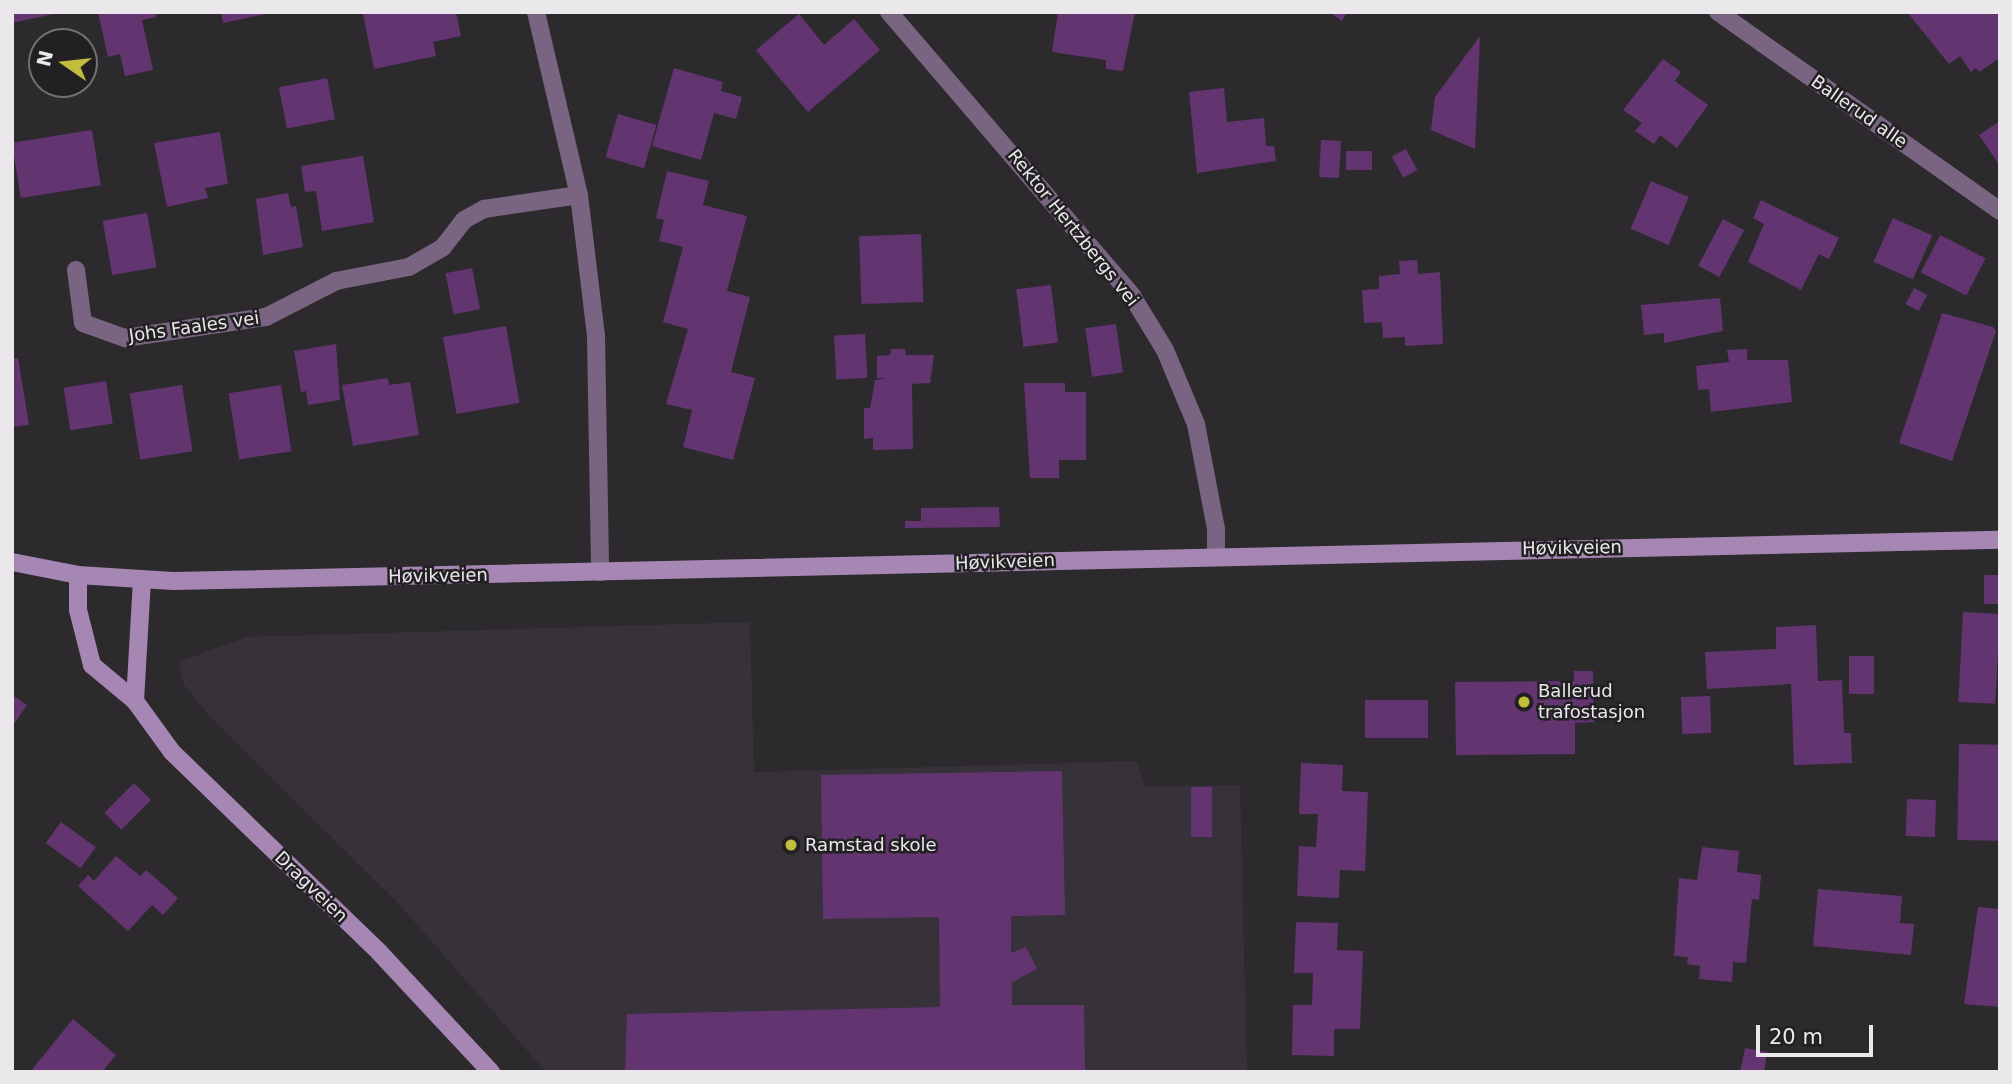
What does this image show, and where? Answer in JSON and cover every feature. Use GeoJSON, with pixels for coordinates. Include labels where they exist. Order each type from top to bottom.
{"type":"FeatureCollection","features":[{"type":"Feature","properties":{"kind":"main road","name":"Høvikveien"},"geometry":{"type":"LineString","coordinates":[[12,562],[78,575],[142,581],[2000,540]]}},
{"type":"Feature","properties":{"kind":"main road","name":"Dragveien"},"geometry":{"type":"LineString","coordinates":[[78,575],[78,610],[92,665],[135,701],[172,752],[379,952],[491,1072]]}},
{"type":"Feature","properties":{"kind":"main road"},"geometry":{"type":"LineString","coordinates":[[135,701],[142,581]]}},
{"type":"Feature","properties":{"kind":"street"},"geometry":{"type":"LineString","coordinates":[[536,12],[579,195],[596,336],[600,572]]}},
{"type":"Feature","properties":{"kind":"street","name":"Rektor Hertzbergs vei"},"geometry":{"type":"LineString","coordinates":[[889,12],[1132,296],[1165,350],[1196,424],[1216,528],[1216,556]]}},
{"type":"Feature","properties":{"kind":"street","name":"Ballerud alle"},"geometry":{"type":"LineString","coordinates":[[1718,12],[2000,211]]}},
{"type":"Feature","properties":{"kind":"street","name":"Johs Faales vei"},"geometry":{"type":"LineString","coordinates":[[76,270],[83,323],[125,338],[138,337],[267,317],[336,281],[410,267],[443,247],[464,220],[484,209],[579,195]]}},
{"type":"Feature","properties":{"kind":"shaded area","name":"Ramstad skole"},"geometry":{"type":"Polygon","coordinates":[[[750,622],[754,772],[1137,761],[1145,787],[1240,785],[1247,1072],[546,1072],[399,904],[207,713],[184,685],[179,662],[246,637],[750,622]]]}},
{"type":"Feature","properties":{"kind":"building"},"geometry":{"type":"Polygon","coordinates":[[[12,12],[58,12],[58,13],[12,23],[12,12]]]}},
{"type":"Feature","properties":{"kind":"building"},"geometry":{"type":"Polygon","coordinates":[[[98,12],[155,12],[156,17],[142,20],[153,70],[125,76],[120,54],[108,57],[98,12]]]}},
{"type":"Feature","properties":{"kind":"building"},"geometry":{"type":"Polygon","coordinates":[[[221,12],[270,12],[270,13],[223,23],[221,12]]]}},
{"type":"Feature","properties":{"kind":"building"},"geometry":{"type":"Polygon","coordinates":[[[456,12],[461,36],[433,42],[436,56],[374,69],[363,14],[456,12]]]}},
{"type":"Feature","properties":{"kind":"building"},"geometry":{"type":"Polygon","coordinates":[[[1058,12],[1135,12],[1123,71],[1106,69],[1106,60],[1052,52],[1058,12]]]}},
{"type":"Feature","properties":{"kind":"building"},"geometry":{"type":"Polygon","coordinates":[[[1329,12],[1347,12],[1342,21],[1329,12]]]}},
{"type":"Feature","properties":{"kind":"building"},"geometry":{"type":"Polygon","coordinates":[[[1907,12],[2000,12],[2000,58],[1979,72],[1976,68],[1971,72],[1960,56],[1949,64],[1907,12]]]}},
{"type":"Feature","properties":{"kind":"building"},"geometry":{"type":"Polygon","coordinates":[[[799,14],[824,45],[854,19],[880,50],[808,112],[756,50],[799,14]]]}},
{"type":"Feature","properties":{"kind":"building"},"geometry":{"type":"Polygon","coordinates":[[[1480,36],[1475,149],[1431,130],[1435,97],[1480,36]]]}},
{"type":"Feature","properties":{"kind":"building"},"geometry":{"type":"Polygon","coordinates":[[[1663,59],[1681,72],[1675,81],[1708,105],[1677,148],[1660,135],[1654,144],[1635,131],[1642,123],[1623,110],[1663,59]]]}},
{"type":"Feature","properties":{"kind":"building"},"geometry":{"type":"Polygon","coordinates":[[[674,68],[723,82],[721,91],[742,97],[736,119],[714,113],[701,160],[652,146],[674,68]]]}},
{"type":"Feature","properties":{"kind":"building"},"geometry":{"type":"Polygon","coordinates":[[[327,78],[335,119],[287,129],[279,87],[327,78]]]}},
{"type":"Feature","properties":{"kind":"building"},"geometry":{"type":"Polygon","coordinates":[[[1224,88],[1227,122],[1264,118],[1266,146],[1274,146],[1276,161],[1197,173],[1189,92],[1224,88]]]}},
{"type":"Feature","properties":{"kind":"building"},"geometry":{"type":"Polygon","coordinates":[[[618,114],[656,125],[644,168],[606,157],[618,114]]]}},
{"type":"Feature","properties":{"kind":"building"},"geometry":{"type":"Polygon","coordinates":[[[2000,121],[2000,166],[1979,135],[2000,121]]]}},
{"type":"Feature","properties":{"kind":"building"},"geometry":{"type":"Polygon","coordinates":[[[92,130],[101,185],[21,198],[12,143],[92,130]]]}},
{"type":"Feature","properties":{"kind":"building"},"geometry":{"type":"Polygon","coordinates":[[[220,132],[228,184],[205,188],[208,198],[167,207],[154,143],[220,132]]]}},
{"type":"Feature","properties":{"kind":"building"},"geometry":{"type":"Polygon","coordinates":[[[1321,140],[1341,141],[1339,178],[1319,177],[1321,140]]]}},
{"type":"Feature","properties":{"kind":"building"},"geometry":{"type":"Polygon","coordinates":[[[1406,149],[1417,170],[1403,178],[1392,157],[1406,149]]]}},
{"type":"Feature","properties":{"kind":"building"},"geometry":{"type":"Polygon","coordinates":[[[1346,151],[1372,151],[1372,170],[1346,170],[1346,151]]]}},
{"type":"Feature","properties":{"kind":"building"},"geometry":{"type":"Polygon","coordinates":[[[363,156],[374,222],[322,231],[316,191],[305,192],[301,166],[363,156]]]}},
{"type":"Feature","properties":{"kind":"building"},"geometry":{"type":"Polygon","coordinates":[[[667,171],[709,181],[703,205],[747,216],[727,291],[750,297],[731,372],[755,378],[733,460],[683,447],[692,410],[666,404],[688,329],[663,322],[683,247],[659,241],[664,220],[656,218],[667,171]]]}},
{"type":"Feature","properties":{"kind":"building"},"geometry":{"type":"Polygon","coordinates":[[[1651,181],[1689,197],[1668,245],[1631,229],[1651,181]]]}},
{"type":"Feature","properties":{"kind":"building"},"geometry":{"type":"Polygon","coordinates":[[[288,193],[291,207],[296,206],[303,247],[263,255],[256,199],[288,193]]]}},
{"type":"Feature","properties":{"kind":"building"},"geometry":{"type":"Polygon","coordinates":[[[1761,200],[1839,238],[1829,259],[1819,254],[1801,290],[1748,262],[1764,224],[1753,218],[1761,200]]]}},
{"type":"Feature","properties":{"kind":"building"},"geometry":{"type":"Polygon","coordinates":[[[147,213],[157,267],[112,275],[103,221],[147,213]]]}},
{"type":"Feature","properties":{"kind":"building"},"geometry":{"type":"Polygon","coordinates":[[[1893,218],[1932,235],[1913,279],[1873,262],[1893,218]]]}},
{"type":"Feature","properties":{"kind":"building"},"geometry":{"type":"Polygon","coordinates":[[[1723,219],[1744,230],[1719,277],[1698,266],[1723,219]]]}},
{"type":"Feature","properties":{"kind":"building"},"geometry":{"type":"Polygon","coordinates":[[[921,234],[923,302],[861,304],[859,236],[921,234]]]}},
{"type":"Feature","properties":{"kind":"building"},"geometry":{"type":"Polygon","coordinates":[[[1940,235],[1985,258],[1966,296],[1921,272],[1940,235]]]}},
{"type":"Feature","properties":{"kind":"building"},"geometry":{"type":"Polygon","coordinates":[[[1417,260],[1418,274],[1440,272],[1443,344],[1405,346],[1405,337],[1383,338],[1382,322],[1364,323],[1362,290],[1379,289],[1379,276],[1400,274],[1399,261],[1417,260]]]}},
{"type":"Feature","properties":{"kind":"building"},"geometry":{"type":"Polygon","coordinates":[[[472,268],[480,309],[454,314],[445,273],[472,268]]]}},
{"type":"Feature","properties":{"kind":"building"},"geometry":{"type":"Polygon","coordinates":[[[1051,285],[1058,343],[1023,347],[1016,289],[1051,285]]]}},
{"type":"Feature","properties":{"kind":"building"},"geometry":{"type":"Polygon","coordinates":[[[1914,288],[1927,295],[1919,311],[1906,304],[1914,288]]]}},
{"type":"Feature","properties":{"kind":"building"},"geometry":{"type":"Polygon","coordinates":[[[1720,298],[1723,331],[1664,343],[1664,333],[1644,335],[1641,305],[1720,298]]]}},
{"type":"Feature","properties":{"kind":"building"},"geometry":{"type":"Polygon","coordinates":[[[1942,313],[1993,327],[1996,331],[1952,461],[1899,443],[1942,313]]]}},
{"type":"Feature","properties":{"kind":"building"},"geometry":{"type":"Polygon","coordinates":[[[1116,324],[1123,373],[1092,377],[1085,328],[1116,324]]]}},
{"type":"Feature","properties":{"kind":"building"},"geometry":{"type":"Polygon","coordinates":[[[506,326],[520,403],[457,414],[443,337],[506,326]]]}},
{"type":"Feature","properties":{"kind":"building"},"geometry":{"type":"Polygon","coordinates":[[[865,334],[867,378],[836,380],[834,336],[865,334]]]}},
{"type":"Feature","properties":{"kind":"building"},"geometry":{"type":"Polygon","coordinates":[[[336,344],[340,400],[308,405],[306,391],[301,392],[294,351],[336,344]]]}},
{"type":"Feature","properties":{"kind":"building"},"geometry":{"type":"Polygon","coordinates":[[[891,349],[905,349],[906,355],[934,355],[930,383],[912,384],[913,449],[873,450],[873,438],[864,439],[864,408],[870,408],[875,380],[887,378],[877,378],[877,356],[890,355],[891,349]]]}},
{"type":"Feature","properties":{"kind":"building"},"geometry":{"type":"Polygon","coordinates":[[[1747,349],[1747,360],[1788,360],[1792,402],[1711,412],[1709,389],[1698,390],[1696,366],[1729,362],[1727,350],[1747,349]]]}},
{"type":"Feature","properties":{"kind":"building"},"geometry":{"type":"Polygon","coordinates":[[[18,358],[29,425],[12,427],[12,359],[18,358]]]}},
{"type":"Feature","properties":{"kind":"building"},"geometry":{"type":"Polygon","coordinates":[[[388,378],[389,385],[410,382],[419,435],[353,446],[342,385],[388,378]]]}},
{"type":"Feature","properties":{"kind":"building"},"geometry":{"type":"Polygon","coordinates":[[[106,381],[113,423],[70,430],[64,388],[106,381]]]}},
{"type":"Feature","properties":{"kind":"building"},"geometry":{"type":"Polygon","coordinates":[[[1024,383],[1065,383],[1065,392],[1086,392],[1086,460],[1059,460],[1059,478],[1030,478],[1024,383]]]}},
{"type":"Feature","properties":{"kind":"building"},"geometry":{"type":"Polygon","coordinates":[[[182,385],[192,451],[140,459],[130,393],[182,385]]]}},
{"type":"Feature","properties":{"kind":"building"},"geometry":{"type":"Polygon","coordinates":[[[281,385],[291,451],[239,459],[229,393],[281,385]]]}},
{"type":"Feature","properties":{"kind":"building"},"geometry":{"type":"Polygon","coordinates":[[[999,507],[1000,527],[905,528],[905,521],[921,521],[921,508],[999,507]]]}},
{"type":"Feature","properties":{"kind":"building"},"geometry":{"type":"Polygon","coordinates":[[[1984,575],[2000,575],[2000,604],[1984,604],[1984,575]]]}},
{"type":"Feature","properties":{"kind":"building"},"geometry":{"type":"Polygon","coordinates":[[[1963,612],[2000,614],[1995,704],[1958,702],[1963,612]]]}},
{"type":"Feature","properties":{"kind":"building"},"geometry":{"type":"Polygon","coordinates":[[[1816,625],[1818,681],[1842,680],[1844,733],[1851,733],[1852,763],[1794,765],[1791,684],[1707,689],[1705,652],[1776,649],[1776,627],[1816,625]]]}},
{"type":"Feature","properties":{"kind":"building"},"geometry":{"type":"Polygon","coordinates":[[[1849,656],[1874,656],[1874,694],[1849,694],[1849,656]]]}},
{"type":"Feature","properties":{"kind":"building","name":"Ballerud trafostasjon"},"geometry":{"type":"Polygon","coordinates":[[[1574,671],[1593,671],[1594,722],[1575,723],[1575,754],[1456,755],[1455,682],[1574,681],[1574,671]]]}},
{"type":"Feature","properties":{"kind":"building"},"geometry":{"type":"Polygon","coordinates":[[[12,695],[27,705],[12,727],[12,695]]]}},
{"type":"Feature","properties":{"kind":"building"},"geometry":{"type":"Polygon","coordinates":[[[1710,696],[1711,733],[1682,734],[1681,697],[1710,696]]]}},
{"type":"Feature","properties":{"kind":"building"},"geometry":{"type":"Polygon","coordinates":[[[1365,700],[1428,700],[1428,738],[1365,738],[1365,700]]]}},
{"type":"Feature","properties":{"kind":"building"},"geometry":{"type":"Polygon","coordinates":[[[1959,744],[2000,745],[1998,841],[1957,840],[1959,744]]]}},
{"type":"Feature","properties":{"kind":"building"},"geometry":{"type":"Polygon","coordinates":[[[1301,763],[1343,765],[1342,791],[1368,792],[1365,871],[1340,870],[1339,898],[1297,896],[1299,846],[1316,847],[1318,814],[1299,814],[1301,763]]]}},
{"type":"Feature","properties":{"kind":"building"},"geometry":{"type":"Polygon","coordinates":[[[1062,771],[1065,915],[1011,916],[1011,953],[1026,947],[1037,969],[1012,982],[1012,1005],[1084,1005],[1085,1070],[625,1072],[627,1014],[940,1007],[939,917],[823,919],[821,775],[1062,771]]]}},
{"type":"Feature","properties":{"kind":"building"},"geometry":{"type":"Polygon","coordinates":[[[134,783],[151,800],[121,830],[104,813],[134,783]]]}},
{"type":"Feature","properties":{"kind":"building"},"geometry":{"type":"Polygon","coordinates":[[[1191,787],[1212,787],[1212,837],[1191,837],[1191,787]]]}},
{"type":"Feature","properties":{"kind":"building"},"geometry":{"type":"Polygon","coordinates":[[[1907,799],[1936,800],[1935,837],[1906,836],[1907,799]]]}},
{"type":"Feature","properties":{"kind":"building"},"geometry":{"type":"Polygon","coordinates":[[[61,822],[96,847],[81,868],[46,843],[61,822]]]}},
{"type":"Feature","properties":{"kind":"building"},"geometry":{"type":"Polygon","coordinates":[[[1702,847],[1739,851],[1737,872],[1761,875],[1759,900],[1752,899],[1746,963],[1733,962],[1732,982],[1699,979],[1700,966],[1687,964],[1688,957],[1674,956],[1679,878],[1697,880],[1702,847]]]}},
{"type":"Feature","properties":{"kind":"building"},"geometry":{"type":"Polygon","coordinates":[[[116,856],[140,876],[146,870],[178,898],[163,915],[152,905],[128,931],[78,886],[88,875],[94,881],[116,856]]]}},
{"type":"Feature","properties":{"kind":"building"},"geometry":{"type":"Polygon","coordinates":[[[1818,889],[1902,896],[1900,923],[1914,924],[1911,955],[1813,946],[1818,889]]]}},
{"type":"Feature","properties":{"kind":"building"},"geometry":{"type":"Polygon","coordinates":[[[1978,907],[2000,909],[2000,1007],[1964,1004],[1978,907]]]}},
{"type":"Feature","properties":{"kind":"building"},"geometry":{"type":"Polygon","coordinates":[[[1296,922],[1338,923],[1337,950],[1363,951],[1360,1029],[1334,1029],[1334,1056],[1292,1055],[1293,1005],[1312,1005],[1313,973],[1294,973],[1296,922]]]}},
{"type":"Feature","properties":{"kind":"building"},"geometry":{"type":"Polygon","coordinates":[[[73,1019],[116,1055],[102,1072],[30,1072],[73,1019]]]}},
{"type":"Feature","properties":{"kind":"building"},"geometry":{"type":"Polygon","coordinates":[[[1745,1048],[1767,1052],[1764,1072],[1740,1072],[1745,1048]]]}},
{"type":"Feature","properties":{"kind":"place","name":"Ballerud trafostasjon"},"geometry":{"type":"Point","coordinates":[1524,702]}},
{"type":"Feature","properties":{"kind":"place","name":"Ramstad skole"},"geometry":{"type":"Point","coordinates":[791,845]}}]}
